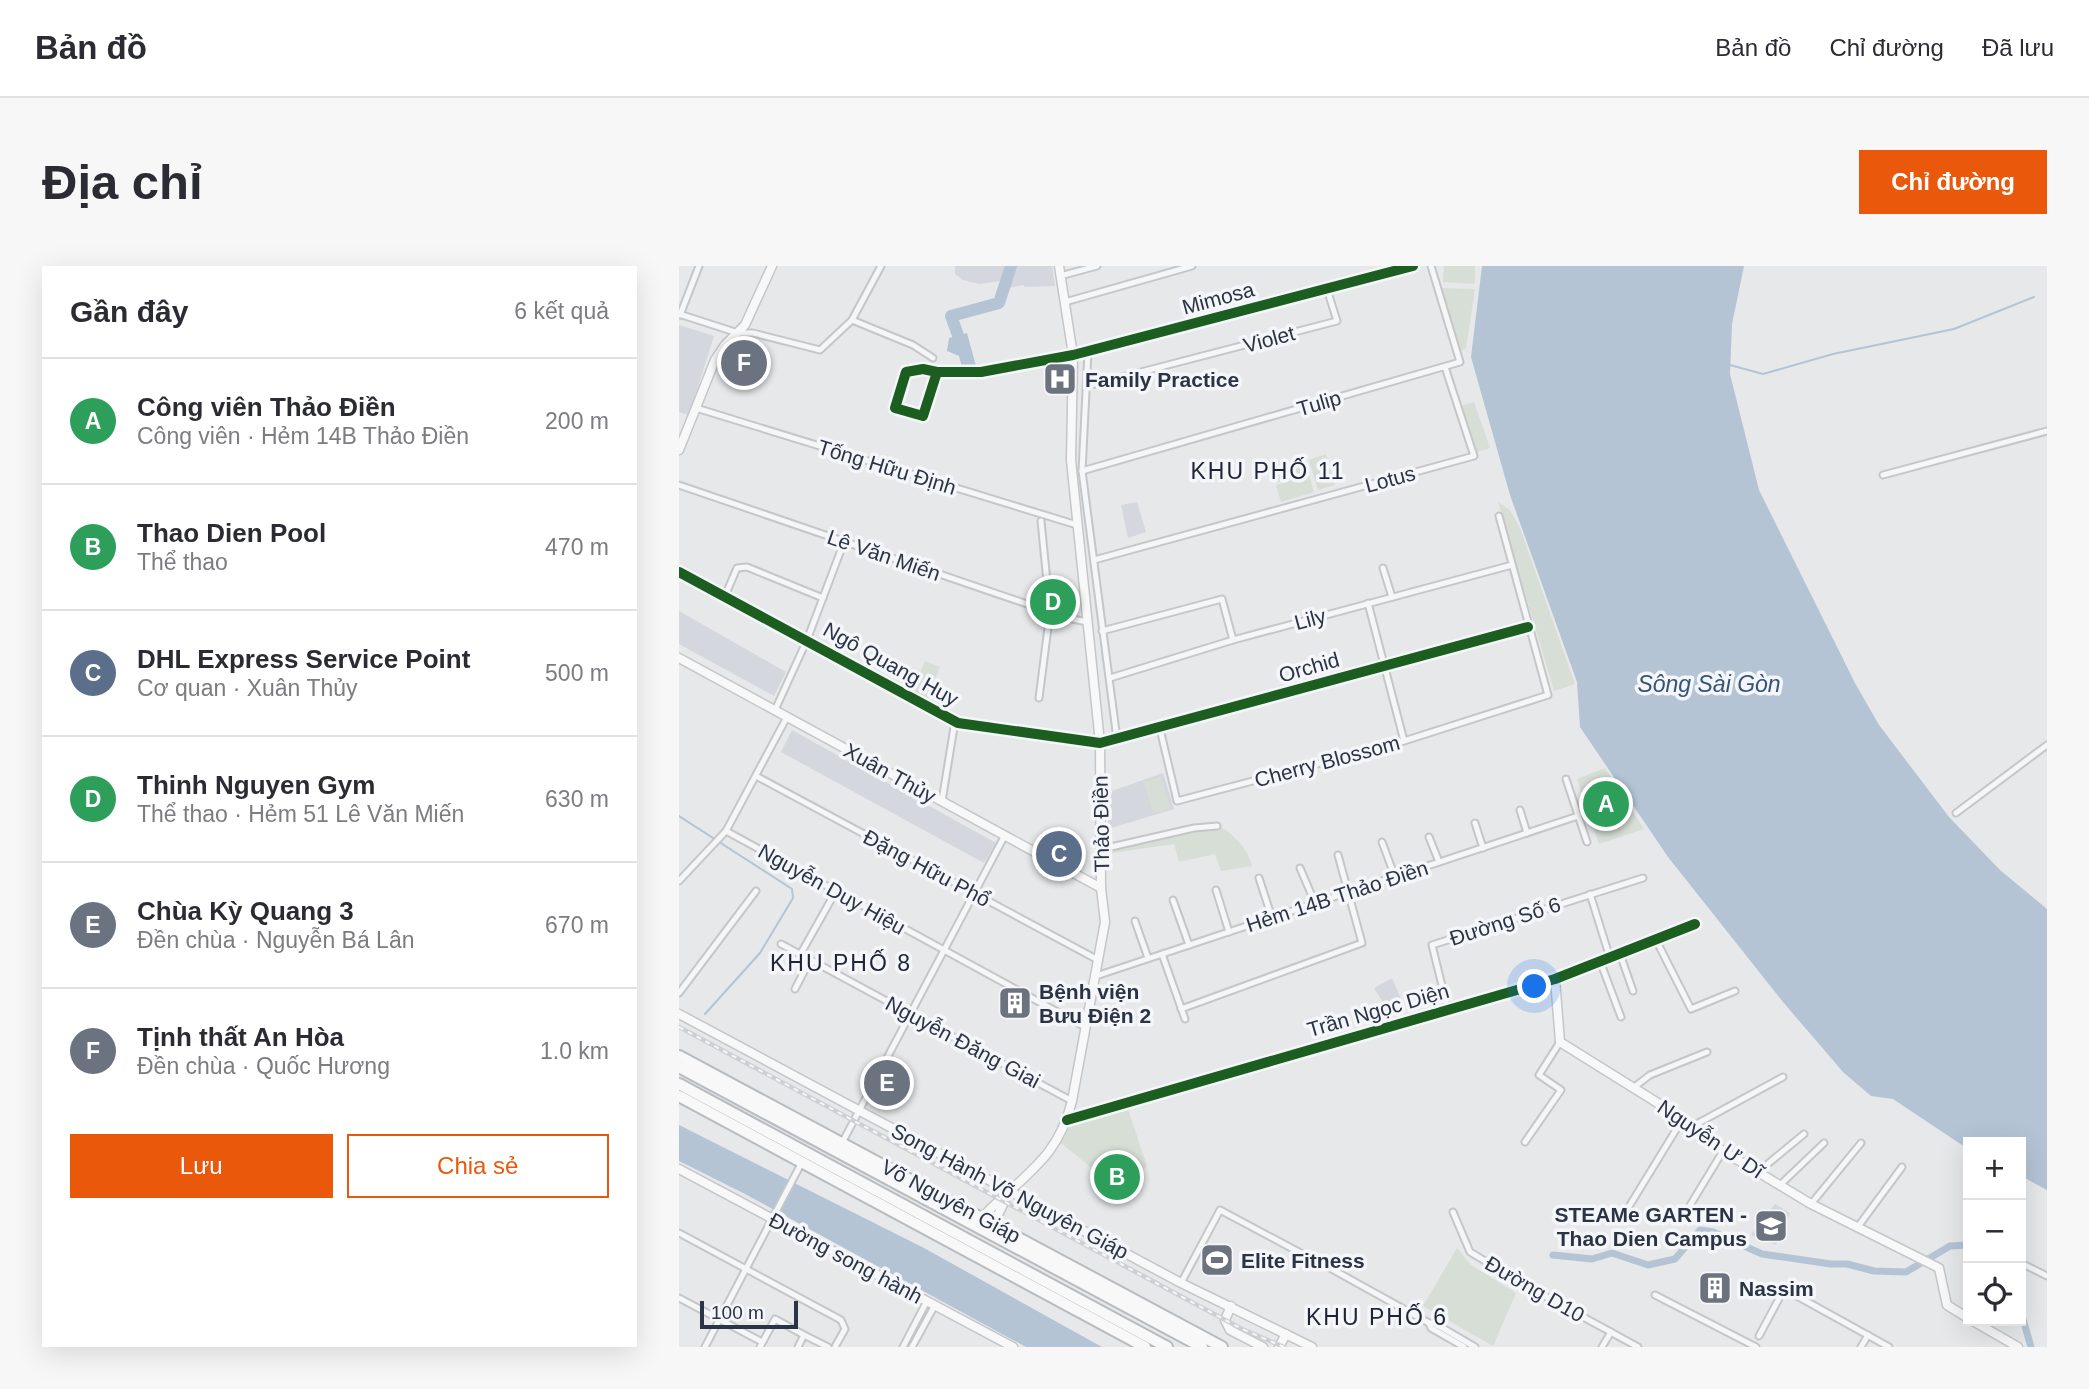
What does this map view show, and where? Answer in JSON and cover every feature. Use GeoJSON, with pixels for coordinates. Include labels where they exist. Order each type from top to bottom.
{"type":"FeatureCollection","features":[{"type":"Feature","properties":{"kind":"highway","name":"Võ Nguyên Giáp"},"geometry":{"type":"LineString","coordinates":[[679,1056],[1222,1347]]}},
{"type":"Feature","properties":{"kind":"highway","name":"Võ Nguyên Giáp"},"geometry":{"type":"LineString","coordinates":[[679,1067],[1202,1347]]}},
{"type":"Feature","properties":{"kind":"highway","name":"Võ Nguyên Giáp"},"geometry":{"type":"LineString","coordinates":[[679,1084],[1167,1347]]}},
{"type":"Feature","properties":{"kind":"highway","name":"Võ Nguyên Giáp"},"geometry":{"type":"LineString","coordinates":[[679,1096],[1145,1347]]}},
{"type":"Feature","properties":{"kind":"main road"},"geometry":{"type":"LineString","coordinates":[[679,450],[715,360],[725,345],[745,326],[772,266]]}},
{"type":"Feature","properties":{"kind":"main road","name":"Thảo Điền"},"geometry":{"type":"LineString","coordinates":[[983,1217],[1048,1154],[1067,1120],[1105,922],[1101,888],[1100,743],[1071,460],[1073,355],[1059,266]]}},
{"type":"Feature","properties":{"kind":"main road","name":"Xuân Thủy"},"geometry":{"type":"LineString","coordinates":[[679,658],[1101,888]]}},
{"type":"Feature","properties":{"kind":"main road","name":"Trần Ngọc Diện"},"geometry":{"type":"LineString","coordinates":[[1067,1120],[1555,979],[1695,923]]}},
{"type":"Feature","properties":{"kind":"main road"},"geometry":{"type":"LineString","coordinates":[[1555,979],[1560,1042]]}},
{"type":"Feature","properties":{"kind":"main road","name":"Song Hành Võ Nguyên Giáp"},"geometry":{"type":"LineString","coordinates":[[679,1014],[1181,1283],[1312,1347]]}},
{"type":"Feature","properties":{"kind":"main road","name":"Nguyễn Ư Dĩ"},"geometry":{"type":"LineString","coordinates":[[1560,1042],[1633,1087],[1723,1151],[1811,1204],[1939,1268],[1947,1305],[1963,1315]]}},
{"type":"Feature","properties":{"kind":"main road","name":"Đường song hành"},"geometry":{"type":"LineString","coordinates":[[679,1169],[774,1216],[1013,1347]]}},
{"type":"Feature","properties":{"kind":"main road","name":"Thảo Điền"},"geometry":{"type":"LineString","coordinates":[[994,1223],[1010,1192]]}},
{"type":"Feature","properties":{"kind":"main road"},"geometry":{"type":"LineString","coordinates":[[1231,1306],[1225,1320],[1230,1330],[1263,1347]]}},
{"type":"Feature","properties":{"kind":"main road"},"geometry":{"type":"LineString","coordinates":[[1982,1326],[2018,1347]]}},
{"type":"Feature","properties":{"kind":"main road"},"geometry":{"type":"LineString","coordinates":[[1279,1347],[1286,1334]]}},
{"type":"Feature","properties":{"kind":"street"},"geometry":{"type":"LineString","coordinates":[[699,266],[679,314],[738,333],[753,333],[820,350],[852,320],[881,266]]}},
{"type":"Feature","properties":{"kind":"street"},"geometry":{"type":"LineString","coordinates":[[1061,276],[1097,266]]}},
{"type":"Feature","properties":{"kind":"street"},"geometry":{"type":"LineString","coordinates":[[1065,302],[1192,266]]}},
{"type":"Feature","properties":{"kind":"street","name":"Mimosa"},"geometry":{"type":"LineString","coordinates":[[937,372],[923,416],[895,408],[906,372],[923,369],[937,372],[981,372],[1088,352],[1413,266]]}},
{"type":"Feature","properties":{"kind":"street"},"geometry":{"type":"LineString","coordinates":[[1431,266],[1460,362],[1445,367]]}},
{"type":"Feature","properties":{"kind":"street","name":"Violet"},"geometry":{"type":"LineString","coordinates":[[1087,386],[1337,321],[1327,289]]}},
{"type":"Feature","properties":{"kind":"street"},"geometry":{"type":"LineString","coordinates":[[852,320],[912,345],[933,358]]}},
{"type":"Feature","properties":{"kind":"street"},"geometry":{"type":"LineString","coordinates":[[1088,352],[1082,471],[1117,739]]}},
{"type":"Feature","properties":{"kind":"street","name":"Tulip"},"geometry":{"type":"LineString","coordinates":[[1082,471],[1445,367]]}},
{"type":"Feature","properties":{"kind":"street","name":"Lotus"},"geometry":{"type":"LineString","coordinates":[[1094,560],[1474,456],[1445,367]]}},
{"type":"Feature","properties":{"kind":"street","name":"Tống Hữu Định"},"geometry":{"type":"LineString","coordinates":[[696,408],[1077,525]]}},
{"type":"Feature","properties":{"kind":"street"},"geometry":{"type":"LineString","coordinates":[[1883,475],[2047,431]]}},
{"type":"Feature","properties":{"kind":"street","name":"Lê Văn Miến"},"geometry":{"type":"LineString","coordinates":[[679,485],[1050,612],[1089,622]]}},
{"type":"Feature","properties":{"kind":"street"},"geometry":{"type":"LineString","coordinates":[[1499,516],[1528,627]]}},
{"type":"Feature","properties":{"kind":"street"},"geometry":{"type":"LineString","coordinates":[[1039,698],[1050,612],[1041,521]]}},
{"type":"Feature","properties":{"kind":"street"},"geometry":{"type":"LineString","coordinates":[[775,710],[807,640],[844,542]]}},
{"type":"Feature","properties":{"kind":"street","name":"Lily"},"geometry":{"type":"LineString","coordinates":[[1110,678],[1233,640],[1512,565]]}},
{"type":"Feature","properties":{"kind":"street"},"geometry":{"type":"LineString","coordinates":[[725,596],[737,568],[747,566],[823,598]]}},
{"type":"Feature","properties":{"kind":"street"},"geometry":{"type":"LineString","coordinates":[[1383,568],[1392,597]]}},
{"type":"Feature","properties":{"kind":"street","name":"Ngô Quang Huy"},"geometry":{"type":"LineString","coordinates":[[679,572],[955,721],[1100,743]]}},
{"type":"Feature","properties":{"kind":"street"},"geometry":{"type":"LineString","coordinates":[[1102,631],[1222,599],[1233,640]]}},
{"type":"Feature","properties":{"kind":"street"},"geometry":{"type":"LineString","coordinates":[[1368,603],[1404,741]]}},
{"type":"Feature","properties":{"kind":"street","name":"Orchid"},"geometry":{"type":"LineString","coordinates":[[1100,743],[1160,729],[1528,627]]}},
{"type":"Feature","properties":{"kind":"street","name":"Cherry Blossom"},"geometry":{"type":"LineString","coordinates":[[1160,729],[1177,801],[1404,741],[1548,695],[1528,627]]}},
{"type":"Feature","properties":{"kind":"street"},"geometry":{"type":"LineString","coordinates":[[679,881],[724,833],[787,717]]}},
{"type":"Feature","properties":{"kind":"street"},"geometry":{"type":"LineString","coordinates":[[942,801],[955,721]]}},
{"type":"Feature","properties":{"kind":"street"},"geometry":{"type":"LineString","coordinates":[[1956,813],[2047,745]]}},
{"type":"Feature","properties":{"kind":"street","name":"Đặng Hữu Phổ"},"geometry":{"type":"LineString","coordinates":[[755,776],[1098,960]]}},
{"type":"Feature","properties":{"kind":"street"},"geometry":{"type":"LineString","coordinates":[[1566,779],[1587,842]]}},
{"type":"Feature","properties":{"kind":"street"},"geometry":{"type":"LineString","coordinates":[[1520,810],[1527,833]]}},
{"type":"Feature","properties":{"kind":"street","name":"Hẻm 14B Thảo Điền"},"geometry":{"type":"LineString","coordinates":[[1096,976],[1578,816]]}},
{"type":"Feature","properties":{"kind":"street"},"geometry":{"type":"LineString","coordinates":[[1475,823],[1483,848]]}},
{"type":"Feature","properties":{"kind":"street"},"geometry":{"type":"LineString","coordinates":[[1102,849],[1194,828],[1217,826]]}},
{"type":"Feature","properties":{"kind":"street","name":"Nguyễn Duy Hiệu"},"geometry":{"type":"LineString","coordinates":[[724,833],[1086,1027]]}},
{"type":"Feature","properties":{"kind":"street"},"geometry":{"type":"LineString","coordinates":[[842,1143],[1005,835]]}},
{"type":"Feature","properties":{"kind":"street"},"geometry":{"type":"LineString","coordinates":[[1429,837],[1439,862]]}},
{"type":"Feature","properties":{"kind":"street"},"geometry":{"type":"LineString","coordinates":[[1382,842],[1395,877]]}},
{"type":"Feature","properties":{"kind":"street"},"geometry":{"type":"LineString","coordinates":[[1181,1009],[1362,943],[1338,855]]}},
{"type":"Feature","properties":{"kind":"street"},"geometry":{"type":"LineString","coordinates":[[1300,868],[1315,903]]}},
{"type":"Feature","properties":{"kind":"street"},"geometry":{"type":"LineString","coordinates":[[1259,878],[1272,918]]}},
{"type":"Feature","properties":{"kind":"street","name":"Đường Số 6"},"geometry":{"type":"LineString","coordinates":[[1448,1010],[1432,945],[1643,878]]}},
{"type":"Feature","properties":{"kind":"street"},"geometry":{"type":"LineString","coordinates":[[1216,890],[1229,932]]}},
{"type":"Feature","properties":{"kind":"street"},"geometry":{"type":"LineString","coordinates":[[679,993],[756,891]]}},
{"type":"Feature","properties":{"kind":"street"},"geometry":{"type":"LineString","coordinates":[[800,955],[836,891]]}},
{"type":"Feature","properties":{"kind":"street"},"geometry":{"type":"LineString","coordinates":[[1590,894],[1610,958]]}},
{"type":"Feature","properties":{"kind":"street"},"geometry":{"type":"LineString","coordinates":[[1173,900],[1189,945]]}},
{"type":"Feature","properties":{"kind":"street"},"geometry":{"type":"LineString","coordinates":[[1135,921],[1148,958]]}},
{"type":"Feature","properties":{"kind":"street"},"geometry":{"type":"LineString","coordinates":[[1656,940],[1691,1009],[1735,991]]}},
{"type":"Feature","properties":{"kind":"street","name":"Nguyễn Đăng Giai"},"geometry":{"type":"LineString","coordinates":[[781,944],[1072,1101]]}},
{"type":"Feature","properties":{"kind":"street"},"geometry":{"type":"LineString","coordinates":[[1162,954],[1185,1019]]}},
{"type":"Feature","properties":{"kind":"street"},"geometry":{"type":"LineString","coordinates":[[1620,954],[1633,990]]}},
{"type":"Feature","properties":{"kind":"street"},"geometry":{"type":"LineString","coordinates":[[795,989],[810,960]]}},
{"type":"Feature","properties":{"kind":"street"},"geometry":{"type":"LineString","coordinates":[[1600,961],[1621,1017]]}},
{"type":"Feature","properties":{"kind":"street"},"geometry":{"type":"LineString","coordinates":[[1525,1142],[1560,1090],[1539,1075],[1560,1042]]}},
{"type":"Feature","properties":{"kind":"street"},"geometry":{"type":"LineString","coordinates":[[1633,1087],[1650,1075],[1707,1052]]}},
{"type":"Feature","properties":{"kind":"street"},"geometry":{"type":"LineString","coordinates":[[1691,1127],[1783,1077]]}},
{"type":"Feature","properties":{"kind":"street"},"geometry":{"type":"LineString","coordinates":[[1622,1218],[1682,1120]]}},
{"type":"Feature","properties":{"kind":"street"},"geometry":{"type":"LineString","coordinates":[[1758,1172],[1804,1134]]}},
{"type":"Feature","properties":{"kind":"street"},"geometry":{"type":"LineString","coordinates":[[1780,1185],[1824,1143]]}},
{"type":"Feature","properties":{"kind":"street"},"geometry":{"type":"LineString","coordinates":[[1811,1204],[1861,1143]]}},
{"type":"Feature","properties":{"kind":"street"},"geometry":{"type":"LineString","coordinates":[[1689,1207],[1723,1151]]}},
{"type":"Feature","properties":{"kind":"street"},"geometry":{"type":"LineString","coordinates":[[705,1347],[802,1162]]}},
{"type":"Feature","properties":{"kind":"street"},"geometry":{"type":"LineString","coordinates":[[1857,1228],[1902,1167]]}},
{"type":"Feature","properties":{"kind":"street"},"geometry":{"type":"LineString","coordinates":[[1181,1283],[1220,1210],[1310,1258]]}},
{"type":"Feature","properties":{"kind":"street","name":"Đường D10"},"geometry":{"type":"LineString","coordinates":[[1453,1212],[1470,1252],[1638,1347]]}},
{"type":"Feature","properties":{"kind":"street"},"geometry":{"type":"LineString","coordinates":[[679,1233],[841,1320],[845,1329],[835,1347]]}},
{"type":"Feature","properties":{"kind":"street"},"geometry":{"type":"LineString","coordinates":[[1319,1262],[1429,1324],[1431,1328],[1464,1347]]}},
{"type":"Feature","properties":{"kind":"street"},"geometry":{"type":"LineString","coordinates":[[2026,1266],[2047,1276]]}},
{"type":"Feature","properties":{"kind":"street"},"geometry":{"type":"LineString","coordinates":[[1759,1336],[1786,1290],[1889,1347]]}},
{"type":"Feature","properties":{"kind":"street"},"geometry":{"type":"LineString","coordinates":[[1655,1295],[1756,1347]]}},
{"type":"Feature","properties":{"kind":"street"},"geometry":{"type":"LineString","coordinates":[[679,1297],[761,1345],[775,1319],[828,1347]]}},
{"type":"Feature","properties":{"kind":"street"},"geometry":{"type":"LineString","coordinates":[[904,1347],[931,1303]]}},
{"type":"Feature","properties":{"kind":"street"},"geometry":{"type":"LineString","coordinates":[[912,1347],[931,1303]]}},
{"type":"Feature","properties":{"kind":"street"},"geometry":{"type":"LineString","coordinates":[[1429,1324],[1434,1323],[1475,1347]]}},
{"type":"Feature","properties":{"kind":"street"},"geometry":{"type":"LineString","coordinates":[[1602,1347],[1611,1332]]}},
{"type":"Feature","properties":{"kind":"street"},"geometry":{"type":"LineString","coordinates":[[798,1347],[804,1335]]}},
{"type":"Feature","properties":{"kind":"street"},"geometry":{"type":"LineString","coordinates":[[1861,1347],[1868,1335]]}},
{"type":"Feature","properties":{"kind":"shaded area"},"geometry":{"type":"Polygon","coordinates":[[[955,266],[1052,266],[1055,286],[1023,285],[1008,288],[1001,281],[979,284],[963,280],[955,274],[955,266]]]}},
{"type":"Feature","properties":{"kind":"shaded area"},"geometry":{"type":"Polygon","coordinates":[[[1444,266],[1475,266],[1475,284],[1443,282],[1444,266]]]}},
{"type":"Feature","properties":{"kind":"shaded area"},"geometry":{"type":"Polygon","coordinates":[[[1442,288],[1475,289],[1466,348],[1460,351],[1442,288]]]}},
{"type":"Feature","properties":{"kind":"shaded area"},"geometry":{"type":"Polygon","coordinates":[[[679,325],[714,336],[689,415],[679,412],[679,325]]]}},
{"type":"Feature","properties":{"kind":"shaded area"},"geometry":{"type":"Polygon","coordinates":[[[1474,402],[1490,448],[1477,452],[1461,406],[1474,402]]]}},
{"type":"Feature","properties":{"kind":"shaded area"},"geometry":{"type":"Polygon","coordinates":[[[1326,454],[1335,485],[1318,490],[1309,460],[1326,454]]]}},
{"type":"Feature","properties":{"kind":"shaded area"},"geometry":{"type":"Polygon","coordinates":[[[1304,458],[1309,473],[1276,483],[1271,467],[1304,458]]]}},
{"type":"Feature","properties":{"kind":"shaded area"},"geometry":{"type":"Polygon","coordinates":[[[1309,475],[1314,492],[1281,502],[1276,485],[1309,475]]]}},
{"type":"Feature","properties":{"kind":"shaded area"},"geometry":{"type":"Polygon","coordinates":[[[1137,502],[1146,532],[1128,538],[1121,505],[1137,502]]]}},
{"type":"Feature","properties":{"kind":"shaded area"},"geometry":{"type":"Polygon","coordinates":[[[1498,502],[1510,510],[1520,528],[1575,684],[1554,691],[1498,502]]]}},
{"type":"Feature","properties":{"kind":"shaded area"},"geometry":{"type":"Polygon","coordinates":[[[679,611],[786,672],[774,696],[679,644],[679,611]]]}},
{"type":"Feature","properties":{"kind":"shaded area"},"geometry":{"type":"Polygon","coordinates":[[[925,661],[940,667],[926,702],[911,696],[925,661]]]}},
{"type":"Feature","properties":{"kind":"shaded area"},"geometry":{"type":"Polygon","coordinates":[[[792,730],[996,843],[984,863],[781,752],[792,730]]]}},
{"type":"Feature","properties":{"kind":"shaded area"},"geometry":{"type":"Polygon","coordinates":[[[1605,768],[1644,829],[1599,844],[1577,779],[1605,768]]]}},
{"type":"Feature","properties":{"kind":"shaded area"},"geometry":{"type":"Polygon","coordinates":[[[1163,773],[1174,809],[1108,829],[1109,792],[1163,773]]]}},
{"type":"Feature","properties":{"kind":"shaded area"},"geometry":{"type":"Polygon","coordinates":[[[1160,777],[1171,809],[1153,813],[1144,782],[1160,777]]]}},
{"type":"Feature","properties":{"kind":"shaded area"},"geometry":{"type":"Polygon","coordinates":[[[1216,824],[1239,842],[1248,854],[1252,866],[1221,871],[1215,854],[1179,862],[1174,844],[1112,853],[1111,847],[1216,824]]]}},
{"type":"Feature","properties":{"kind":"shaded area"},"geometry":{"type":"Polygon","coordinates":[[[1392,978],[1404,1006],[1389,1012],[1374,988],[1392,978]]]}},
{"type":"Feature","properties":{"kind":"shaded area"},"geometry":{"type":"Polygon","coordinates":[[[1128,1109],[1147,1166],[1123,1186],[1115,1187],[1061,1143],[1070,1125],[1128,1109]]]}},
{"type":"Feature","properties":{"kind":"shaded area","name":"STEAMe GARTEN - Thao Dien Campus"},"geometry":{"type":"Polygon","coordinates":[[[1775,1204],[1790,1213],[1776,1245],[1751,1235],[1775,1204]]]}},
{"type":"Feature","properties":{"kind":"shaded area"},"geometry":{"type":"Polygon","coordinates":[[[1457,1248],[1471,1265],[1516,1293],[1493,1346],[1423,1306],[1457,1248]]]}},
{"type":"Feature","properties":{"kind":"water","name":"Sông Sài Gòn"},"geometry":{"type":"Polygon","coordinates":[[[1482,266],[1744,266],[1732,324],[1730,374],[1759,490],[1855,683],[1879,725],[1949,817],[2000,870],[2047,909],[2047,1190],[2026,1179],[2026,1137],[1963,1137],[1963,1146],[1893,1099],[1871,1096],[1843,1072],[1783,1002],[1668,857],[1580,727],[1577,682],[1510,495],[1471,357],[1482,266]]]}},
{"type":"Feature","properties":{"kind":"water"},"geometry":{"type":"Polygon","coordinates":[[[967,333],[976,366],[962,367],[959,356],[947,351],[949,338],[967,333]]]}},
{"type":"Feature","properties":{"kind":"water"},"geometry":{"type":"Polygon","coordinates":[[[679,1125],[924,1248],[1102,1347],[1026,1347],[679,1161],[679,1125]]]}},
{"type":"Feature","properties":{"kind":"waterway"},"geometry":{"type":"LineString","coordinates":[[963,349],[951,316],[999,303],[1011,266]]}},
{"type":"Feature","properties":{"kind":"waterway"},"geometry":{"type":"LineString","coordinates":[[1730,365],[1763,374],[1833,354],[1954,329],[2034,297]]}},
{"type":"Feature","properties":{"kind":"waterway"},"geometry":{"type":"LineString","coordinates":[[679,816],[792,889],[793,898],[760,953],[705,1014]]}},
{"type":"Feature","properties":{"kind":"waterway"},"geometry":{"type":"LineString","coordinates":[[1553,1255],[1592,1259],[1612,1253],[1648,1265],[1675,1259],[1700,1230],[1713,1232],[1762,1254],[1847,1264],[1874,1271],[1906,1272],[1950,1246],[1963,1245]]}},
{"type":"Feature","properties":{"kind":"waterway"},"geometry":{"type":"LineString","coordinates":[[2025,1326],[2031,1347]]}},
{"type":"Feature","properties":{"kind":"railway"},"geometry":{"type":"LineString","coordinates":[[679,1027],[1242,1329],[1284,1347]]}},
{"type":"Feature","properties":{"kind":"cycle path"},"geometry":{"type":"LineString","coordinates":[[937,372],[923,416],[895,408],[906,372],[923,369],[937,372],[981,372],[1073,355],[1413,266]]}},
{"type":"Feature","properties":{"kind":"cycle path"},"geometry":{"type":"LineString","coordinates":[[679,572],[958,723],[1100,743],[1528,627]]}},
{"type":"Feature","properties":{"kind":"cycle path"},"geometry":{"type":"LineString","coordinates":[[1067,1120],[1555,979],[1695,924]]}},
{"type":"Feature","properties":{"kind":"place","name":"Tịnh thất An Hòa"},"geometry":{"type":"Point","coordinates":[744,363]}},
{"type":"Feature","properties":{"kind":"place","name":"Family Practice"},"geometry":{"type":"Point","coordinates":[1060,379]}},
{"type":"Feature","properties":{"kind":"place","name":"Thinh Nguyen Gym"},"geometry":{"type":"Point","coordinates":[1053,602]}},
{"type":"Feature","properties":{"kind":"place","name":"Công viên Thảo Điền"},"geometry":{"type":"Point","coordinates":[1606,804]}},
{"type":"Feature","properties":{"kind":"place","name":"DHL Express Service Point"},"geometry":{"type":"Point","coordinates":[1059,854]}},
{"type":"Feature","properties":{"kind":"place","name":"Bệnh viện Bưu Điện 2"},"geometry":{"type":"Point","coordinates":[1015,1003]}},
{"type":"Feature","properties":{"kind":"place","name":"Chùa Kỳ Quang 3"},"geometry":{"type":"Point","coordinates":[887,1083]}},
{"type":"Feature","properties":{"kind":"place","name":"Thao Dien Pool"},"geometry":{"type":"Point","coordinates":[1117,1177]}},
{"type":"Feature","properties":{"kind":"place","name":"STEAMe GARTEN - Thao Dien Campus"},"geometry":{"type":"Point","coordinates":[1771,1226]}},
{"type":"Feature","properties":{"kind":"place","name":"Elite Fitness"},"geometry":{"type":"Point","coordinates":[1217,1260]}},
{"type":"Feature","properties":{"kind":"place","name":"Nassim"},"geometry":{"type":"Point","coordinates":[1715,1288]}},
{"type":"Feature","properties":{"kind":"district","name":"KHU PHỐ 11"},"geometry":{"type":"Point","coordinates":[1268,471]}},
{"type":"Feature","properties":{"kind":"district","name":"KHU PHỐ 8"},"geometry":{"type":"Point","coordinates":[841,963]}},
{"type":"Feature","properties":{"kind":"district","name":"KHU PHỐ 6"},"geometry":{"type":"Point","coordinates":[1377,1317]}}]}
